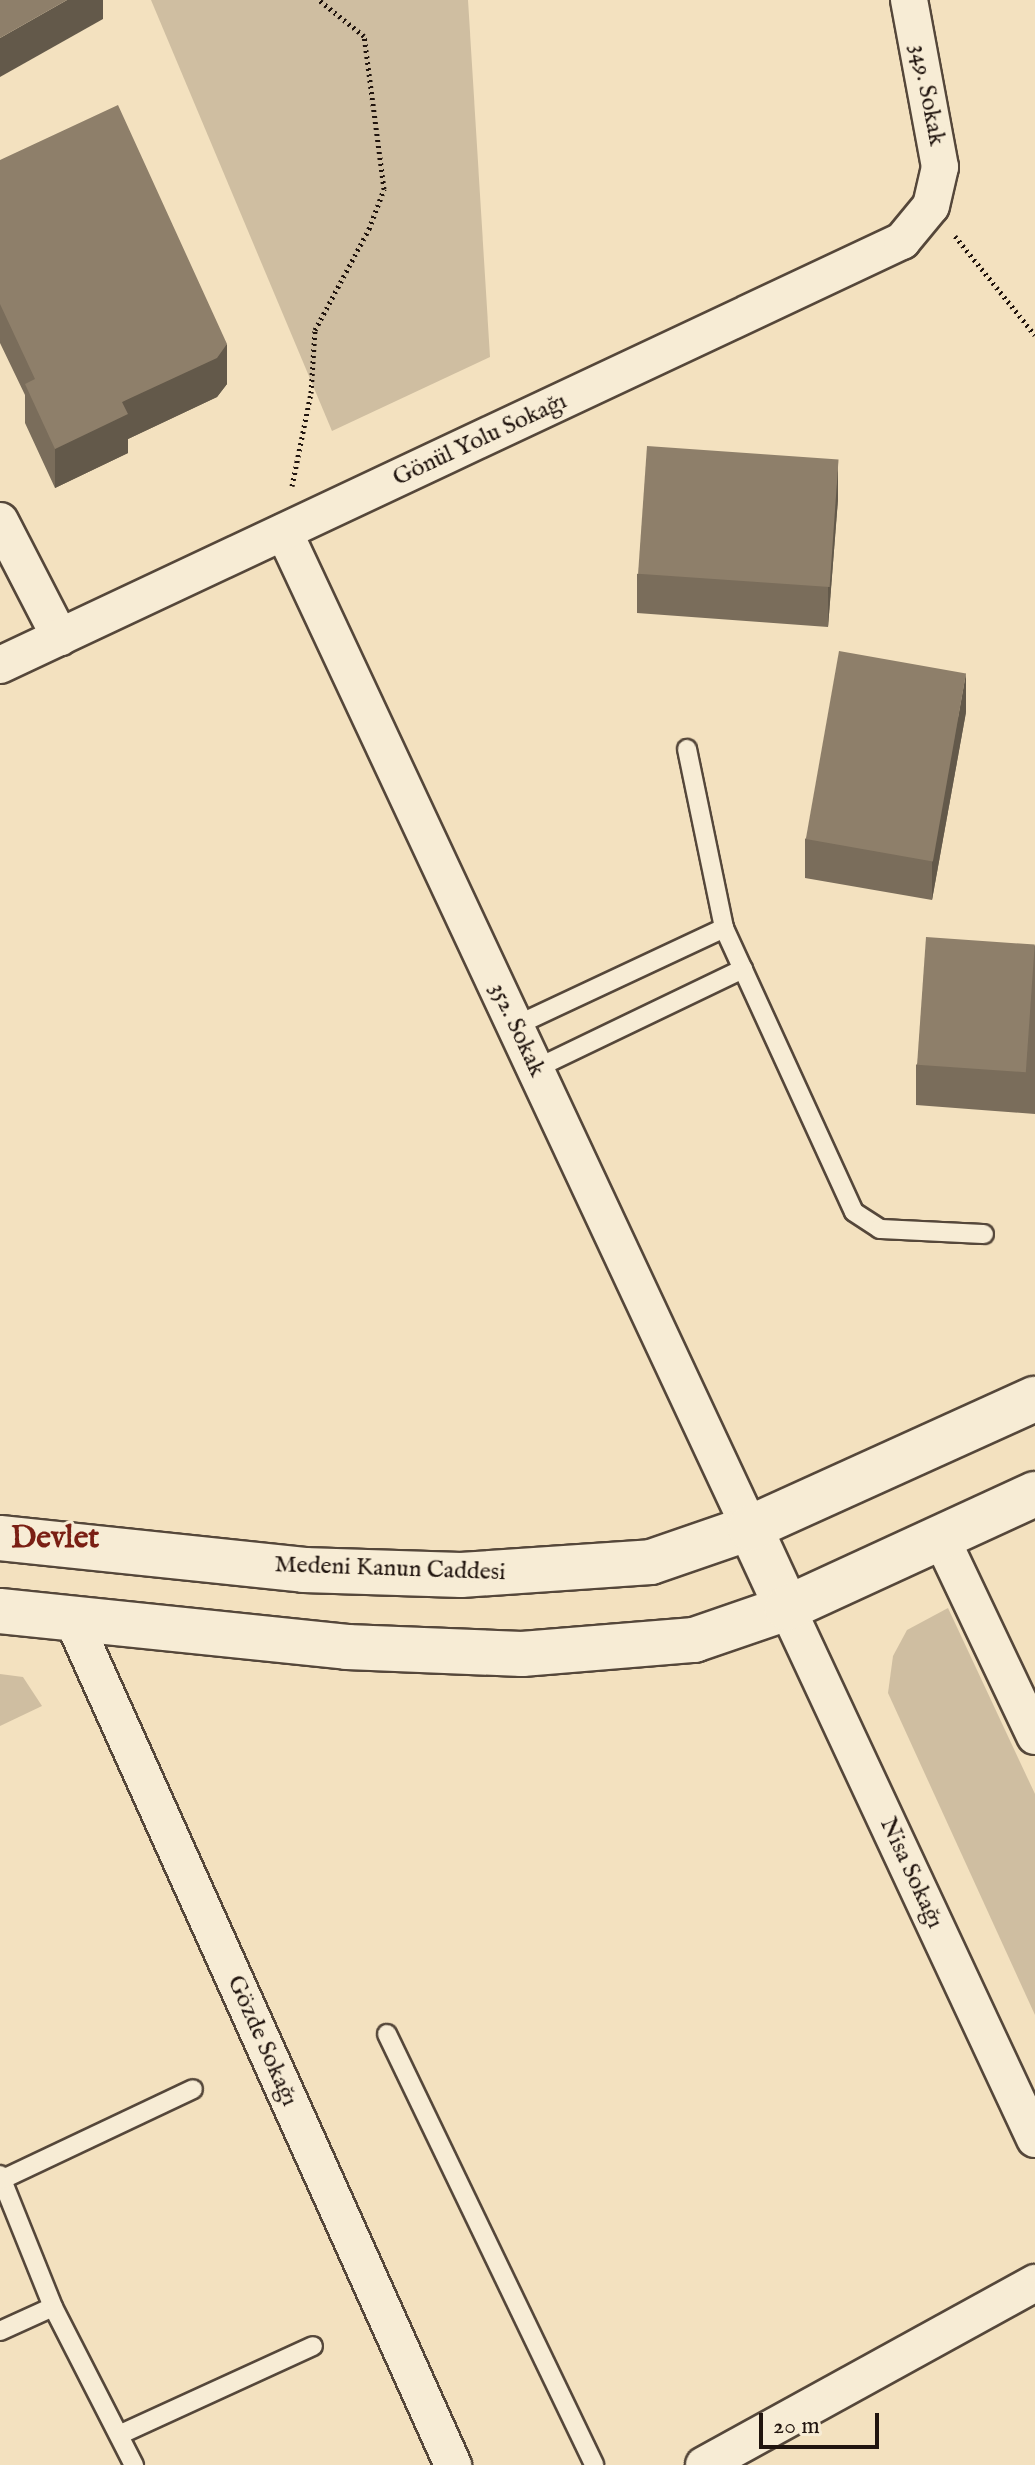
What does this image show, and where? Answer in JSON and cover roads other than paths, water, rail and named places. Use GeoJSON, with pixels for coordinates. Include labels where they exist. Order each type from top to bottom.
{"type":"FeatureCollection","features":[{"type":"Feature","properties":{"kind":"main road","name":"Medeni Kanun Caddesi"},"geometry":{"type":"LineString","coordinates":[[0,1538],[304,1570],[479,1576],[651,1562],[750,1528],[1035,1399]]}},
{"type":"Feature","properties":{"kind":"main road"},"geometry":{"type":"LineString","coordinates":[[0,1611],[347,1647],[522,1654],[694,1640],[787,1608],[942,1540],[1035,1494]]}},
{"type":"Feature","properties":{"kind":"main road"},"geometry":{"type":"LineString","coordinates":[[750,1528],[787,1608]]}},
{"type":"Feature","properties":{"kind":"street","name":"349. Sokak"},"geometry":{"type":"LineString","coordinates":[[909,0],[935,122],[934,198]]}},
{"type":"Feature","properties":{"kind":"street","name":"Gönül Yolu Sokağı"},"geometry":{"type":"LineString","coordinates":[[0,665],[889,248],[914,230],[934,198]]}},
{"type":"Feature","properties":{"kind":"street"},"geometry":{"type":"LineString","coordinates":[[0,521],[60,637]]}},
{"type":"Feature","properties":{"kind":"street","name":"352. Sokak"},"geometry":{"type":"LineString","coordinates":[[284,532],[750,1528]]}},
{"type":"Feature","properties":{"kind":"street"},"geometry":{"type":"LineString","coordinates":[[942,1540],[1035,1736]]}},
{"type":"Feature","properties":{"kind":"street","name":"Nisa Sokağı"},"geometry":{"type":"LineString","coordinates":[[787,1608],[1035,2139]]}},
{"type":"Feature","properties":{"kind":"street","name":"Gözde Sokağı"},"geometry":{"type":"LineString","coordinates":[[72,1618],[453,2465]]}},
{"type":"Feature","properties":{"kind":"street"},"geometry":{"type":"LineString","coordinates":[[704,2465],[1035,2283]]}},
{"type":"Feature","properties":{"kind":"lane"},"geometry":{"type":"LineString","coordinates":[[687,749],[724,928],[854,1212],[880,1229],[984,1234]]}},
{"type":"Feature","properties":{"kind":"lane"},"geometry":{"type":"LineString","coordinates":[[515,1026],[724,928]]}},
{"type":"Feature","properties":{"kind":"lane"},"geometry":{"type":"LineString","coordinates":[[535,1069],[743,969]]}},
{"type":"Feature","properties":{"kind":"lane"},"geometry":{"type":"LineString","coordinates":[[387,2034],[594,2465]]}},
{"type":"Feature","properties":{"kind":"lane"},"geometry":{"type":"LineString","coordinates":[[134,2465],[121,2434],[53,2307],[1,2177],[193,2089]]}},
{"type":"Feature","properties":{"kind":"lane"},"geometry":{"type":"LineString","coordinates":[[0,2331],[53,2307]]}},
{"type":"Feature","properties":{"kind":"lane"},"geometry":{"type":"LineString","coordinates":[[121,2434],[313,2346]]}},
{"type":"Feature","properties":{"kind":"district","name":"Devlet"},"geometry":{"type":"Point","coordinates":[55,1539]}}]}
